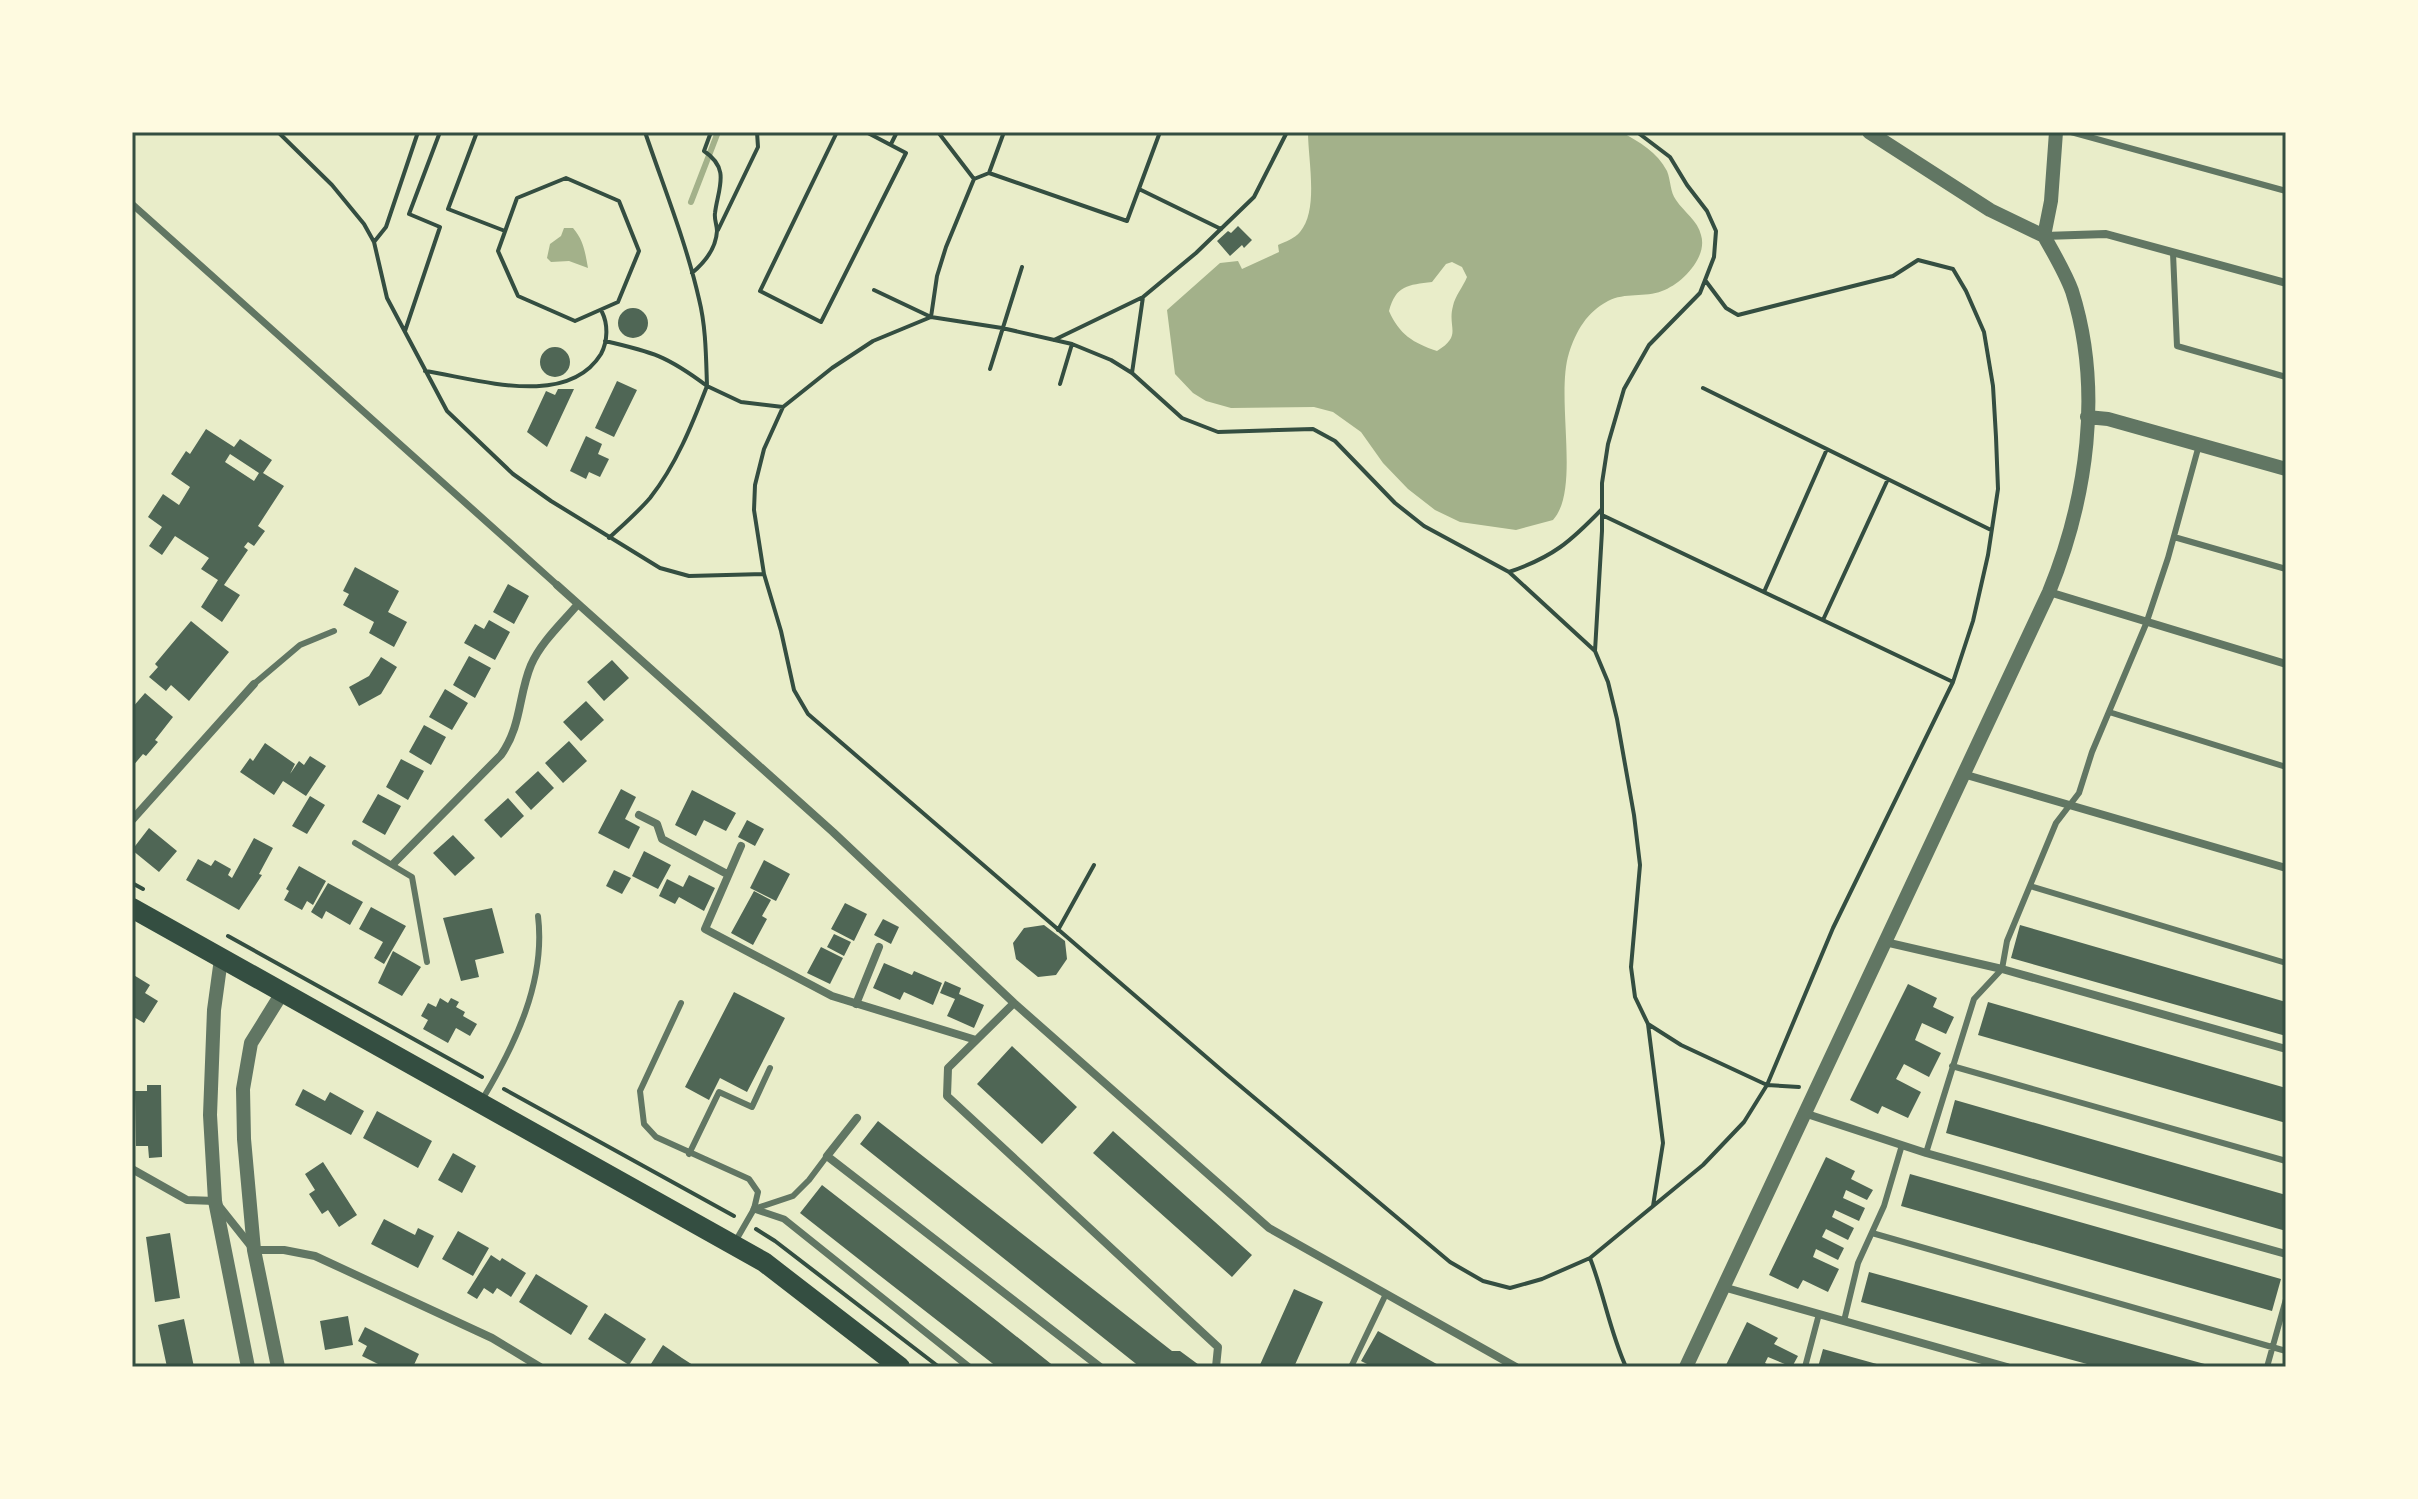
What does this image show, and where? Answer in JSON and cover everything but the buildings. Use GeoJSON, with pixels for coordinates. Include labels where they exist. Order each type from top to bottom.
{"type":"FeatureCollection","features":[{"type":"Feature","properties":{"kind":"main road"},"geometry":{"type":"LineString","coordinates":[[132,908],[764,1262],[900,1367]]}},
{"type":"Feature","properties":{"kind":"street"},"geometry":{"type":"LineString","coordinates":[[1869,132],[1990,210],[2044,236],[2106,234],[2286,283]]}},
{"type":"Feature","properties":{"kind":"street"},"geometry":{"type":"LineString","coordinates":[[1686,1367],[2049,592],[2076,511],[2084,464],[2086,363],[2071,288],[2044,236],[2051,201],[2056,132]]}},
{"type":"Feature","properties":{"kind":"street"},"geometry":{"type":"LineString","coordinates":[[132,204],[833,832],[1014,1003],[1269,1228],[1516,1367]]}},
{"type":"Feature","properties":{"kind":"street"},"geometry":{"type":"LineString","coordinates":[[2087,417],[2108,419],[2286,469]]}},
{"type":"Feature","properties":{"kind":"street"},"geometry":{"type":"LineString","coordinates":[[2049,592],[2146,624],[2286,664]]}},
{"type":"Feature","properties":{"kind":"street"},"geometry":{"type":"LineString","coordinates":[[393,864],[501,755],[513,738],[531,665],[578,604]]}},
{"type":"Feature","properties":{"kind":"street"},"geometry":{"type":"LineString","coordinates":[[132,820],[254,684]]}},
{"type":"Feature","properties":{"kind":"street"},"geometry":{"type":"LineString","coordinates":[[1963,774],[2286,868]]}},
{"type":"Feature","properties":{"kind":"street"},"geometry":{"type":"LineString","coordinates":[[639,815],[657,824],[662,839],[727,874]]}},
{"type":"Feature","properties":{"kind":"street"},"geometry":{"type":"LineString","coordinates":[[741,846],[705,929],[832,996],[976,1040]]}},
{"type":"Feature","properties":{"kind":"street"},"geometry":{"type":"LineString","coordinates":[[1883,942],[2002,969],[2286,1049]]}},
{"type":"Feature","properties":{"kind":"street"},"geometry":{"type":"LineString","coordinates":[[856,1004],[879,947]]}},
{"type":"Feature","properties":{"kind":"street"},"geometry":{"type":"LineString","coordinates":[[221,959],[214,1010],[210,1115],[215,1201],[248,1367]]}},
{"type":"Feature","properties":{"kind":"street"},"geometry":{"type":"LineString","coordinates":[[278,1367],[254,1250],[244,1139],[243,1089],[251,1043],[282,993]]}},
{"type":"Feature","properties":{"kind":"street"},"geometry":{"type":"LineString","coordinates":[[1014,1003],[948,1068],[947,1096],[1218,1347],[1216,1367]]}},
{"type":"Feature","properties":{"kind":"street"},"geometry":{"type":"LineString","coordinates":[[1804,1113],[1926,1153],[2286,1254]]}},
{"type":"Feature","properties":{"kind":"street"},"geometry":{"type":"LineString","coordinates":[[857,1118],[827,1156],[1100,1367]]}},
{"type":"Feature","properties":{"kind":"street"},"geometry":{"type":"LineString","coordinates":[[132,1169],[187,1200],[215,1201],[254,1250]]}},
{"type":"Feature","properties":{"kind":"street"},"geometry":{"type":"LineString","coordinates":[[754,1209],[784,1219],[969,1367]]}},
{"type":"Feature","properties":{"kind":"street"},"geometry":{"type":"LineString","coordinates":[[254,1250],[284,1250],[315,1256],[492,1338],[540,1367]]}},
{"type":"Feature","properties":{"kind":"street"},"geometry":{"type":"LineString","coordinates":[[1723,1287],[2007,1367]]}},
{"type":"Feature","properties":{"kind":"lane"},"geometry":{"type":"LineString","coordinates":[[2071,132],[2286,191]]}},
{"type":"Feature","properties":{"kind":"lane"},"geometry":{"type":"LineString","coordinates":[[2173,253],[2177,346],[2286,377]]}},
{"type":"Feature","properties":{"kind":"lane"},"geometry":{"type":"LineString","coordinates":[[1926,1153],[1974,999],[2002,969],[2007,941],[2056,823],[2079,793],[2146,624],[2199,445]]}},
{"type":"Feature","properties":{"kind":"lane"},"geometry":{"type":"LineString","coordinates":[[2174,537],[2286,569]]}},
{"type":"Feature","properties":{"kind":"lane"},"geometry":{"type":"LineString","coordinates":[[254,684],[300,645],[334,631]]}},
{"type":"Feature","properties":{"kind":"lane"},"geometry":{"type":"LineString","coordinates":[[2109,712],[2286,767]]}},
{"type":"Feature","properties":{"kind":"lane"},"geometry":{"type":"LineString","coordinates":[[355,843],[412,877],[427,962]]}},
{"type":"Feature","properties":{"kind":"lane"},"geometry":{"type":"LineString","coordinates":[[2030,886],[2286,963]]}},
{"type":"Feature","properties":{"kind":"lane"},"geometry":{"type":"LineString","coordinates":[[480,1103],[522,1023],[528,1005],[539,948],[538,916]]}},
{"type":"Feature","properties":{"kind":"lane"},"geometry":{"type":"LineString","coordinates":[[681,1003],[640,1091],[644,1124],[656,1137],[749,1179],[758,1192],[754,1209],[734,1245]]}},
{"type":"Feature","properties":{"kind":"lane"},"geometry":{"type":"LineString","coordinates":[[1952,1066],[2286,1161]]}},
{"type":"Feature","properties":{"kind":"lane"},"geometry":{"type":"LineString","coordinates":[[689,1154],[719,1092],[752,1107],[770,1068]]}},
{"type":"Feature","properties":{"kind":"lane"},"geometry":{"type":"LineString","coordinates":[[1844,1321],[1858,1263],[1884,1206],[1902,1145]]}},
{"type":"Feature","properties":{"kind":"lane"},"geometry":{"type":"LineString","coordinates":[[754,1209],[793,1196],[827,1156]]}},
{"type":"Feature","properties":{"kind":"lane"},"geometry":{"type":"LineString","coordinates":[[1872,1233],[2286,1351]]}},
{"type":"Feature","properties":{"kind":"lane"},"geometry":{"type":"LineString","coordinates":[[1351,1367],[1386,1294]]}},
{"type":"Feature","properties":{"kind":"lane"},"geometry":{"type":"LineString","coordinates":[[2267,1367],[2286,1299]]}},
{"type":"Feature","properties":{"kind":"lane"},"geometry":{"type":"LineString","coordinates":[[1805,1367],[1819,1314]]}},
{"type":"Feature","properties":{"kind":"path"},"geometry":{"type":"LineString","coordinates":[[278,132],[332,185],[364,224],[374,242],[387,298],[447,411],[513,474],[660,568],[689,576],[764,574]]}},
{"type":"Feature","properties":{"kind":"path"},"geometry":{"type":"LineString","coordinates":[[374,242],[386,227],[418,132]]}},
{"type":"Feature","properties":{"kind":"path"},"geometry":{"type":"LineString","coordinates":[[404,333],[440,227],[409,214],[440,132]]}},
{"type":"Feature","properties":{"kind":"path"},"geometry":{"type":"LineString","coordinates":[[477,132],[448,209],[505,231]]}},
{"type":"Feature","properties":{"kind":"path"},"geometry":{"type":"LineString","coordinates":[[609,538],[649,499],[664,477],[690,432],[707,386],[700,301],[678,224],[645,132]]}},
{"type":"Feature","properties":{"kind":"path"},"geometry":{"type":"LineString","coordinates":[[711,132],[704,151],[714,157],[722,185],[714,215],[717,233]]}},
{"type":"Feature","properties":{"kind":"path"},"geometry":{"type":"LineString","coordinates":[[692,273],[707,260],[758,147],[757,132]]}},
{"type":"Feature","properties":{"kind":"path"},"geometry":{"type":"LineString","coordinates":[[837,132],[760,291],[821,322],[906,153],[866,132]]}},
{"type":"Feature","properties":{"kind":"path"},"geometry":{"type":"LineString","coordinates":[[891,144],[897,132]]}},
{"type":"Feature","properties":{"kind":"path"},"geometry":{"type":"LineString","coordinates":[[938,132],[974,179]]}},
{"type":"Feature","properties":{"kind":"path"},"geometry":{"type":"LineString","coordinates":[[989,173],[1004,132]]}},
{"type":"Feature","properties":{"kind":"path"},"geometry":{"type":"LineString","coordinates":[[931,317],[937,276],[946,247],[974,179],[989,173],[1127,221],[1160,132]]}},
{"type":"Feature","properties":{"kind":"path"},"geometry":{"type":"LineString","coordinates":[[1054,340],[1143,297],[1221,229],[1254,197],[1287,132]]}},
{"type":"Feature","properties":{"kind":"path"},"geometry":{"type":"LineString","coordinates":[[1595,651],[1602,483],[1608,444],[1624,389],[1649,345],[1700,293],[1714,257],[1716,231],[1711,221],[1670,157],[1637,132]]}},
{"type":"Feature","properties":{"kind":"path"},"geometry":{"type":"LineString","coordinates":[[566,178],[619,201],[639,251],[618,302],[602,312],[575,321],[518,296],[498,251],[505,231],[517,198],[566,178]]}},
{"type":"Feature","properties":{"kind":"path"},"geometry":{"type":"LineString","coordinates":[[1139,189],[1221,229]]}},
{"type":"Feature","properties":{"kind":"path"},"geometry":{"type":"LineString","coordinates":[[931,317],[873,341],[832,368],[783,407],[764,449],[755,485],[754,510],[764,574],[794,690],[808,714],[1450,1262],[1483,1281],[1510,1288],[1542,1279],[1590,1258],[1703,1165],[1744,1122],[1767,1085],[1833,928],[1953,682],[1973,621],[1992,530],[1998,489],[1993,386],[1984,332],[1953,269],[1918,260],[1893,276],[1738,315],[1726,308],[1705,280]]}},
{"type":"Feature","properties":{"kind":"path"},"geometry":{"type":"LineString","coordinates":[[990,369],[1022,267]]}},
{"type":"Feature","properties":{"kind":"path"},"geometry":{"type":"LineString","coordinates":[[874,290],[931,317],[1002,328],[1072,344],[1111,360],[1132,373],[1182,418],[1218,432],[1313,429],[1335,441],[1395,503],[1424,526],[1509,572],[1595,651],[1608,682],[1617,719],[1640,865],[1631,967],[1635,997],[1648,1024],[1663,1143],[1653,1206]]}},
{"type":"Feature","properties":{"kind":"path"},"geometry":{"type":"LineString","coordinates":[[1132,373],[1143,297]]}},
{"type":"Feature","properties":{"kind":"path"},"geometry":{"type":"LineString","coordinates":[[425,371],[534,388],[568,382],[584,373],[604,348],[606,321],[602,312]]}},
{"type":"Feature","properties":{"kind":"path"},"geometry":{"type":"LineString","coordinates":[[605,341],[654,352],[707,386],[741,402],[783,407]]}},
{"type":"Feature","properties":{"kind":"path"},"geometry":{"type":"LineString","coordinates":[[1060,384],[1072,344]]}},
{"type":"Feature","properties":{"kind":"path"},"geometry":{"type":"LineString","coordinates":[[1703,388],[1992,530]]}},
{"type":"Feature","properties":{"kind":"path"},"geometry":{"type":"LineString","coordinates":[[1764,592],[1827,449]]}},
{"type":"Feature","properties":{"kind":"path"},"geometry":{"type":"LineString","coordinates":[[1823,620],[1888,479]]}},
{"type":"Feature","properties":{"kind":"path"},"geometry":{"type":"LineString","coordinates":[[1509,572],[1540,561],[1571,541],[1602,512]]}},
{"type":"Feature","properties":{"kind":"path"},"geometry":{"type":"LineString","coordinates":[[1602,512],[1953,682]]}},
{"type":"Feature","properties":{"kind":"path"},"geometry":{"type":"LineString","coordinates":[[1058,930],[1094,865]]}},
{"type":"Feature","properties":{"kind":"path"},"geometry":{"type":"LineString","coordinates":[[1648,1024],[1681,1045],[1767,1085],[1816,1088]]}},
{"type":"Feature","properties":{"kind":"path"},"geometry":{"type":"LineString","coordinates":[[1590,1258],[1600,1283],[1613,1338],[1626,1367]]}},
{"type":"Feature","properties":{"kind":"shaded area"},"geometry":{"type":"Polygon","coordinates":[[[1308,132],[1621,132],[1647,148],[1663,164],[1674,197],[1699,230],[1701,252],[1692,269],[1678,282],[1655,293],[1608,301],[1588,316],[1575,337],[1565,372],[1565,487],[1561,506],[1553,520],[1516,530],[1460,522],[1435,510],[1408,489],[1383,463],[1361,432],[1333,412],[1314,407],[1231,408],[1206,401],[1193,393],[1175,374],[1167,310],[1220,263],[1238,261],[1242,269],[1279,252],[1278,245],[1293,238],[1306,223],[1311,198],[1308,132]],[[1452,262],[1446,264],[1432,282],[1404,288],[1395,296],[1389,311],[1408,337],[1437,351],[1450,340],[1454,302],[1467,277],[1462,267],[1452,262]]]}},
{"type":"Feature","properties":{"kind":"shaded area"},"geometry":{"type":"Polygon","coordinates":[[[564,228],[573,228],[580,237],[588,268],[569,261],[551,262],[547,258],[550,244],[561,236],[564,228]]]}},
{"type":"Feature","properties":{"kind":"waterway"},"geometry":{"type":"LineString","coordinates":[[691,202],[718,132]]}}]}
